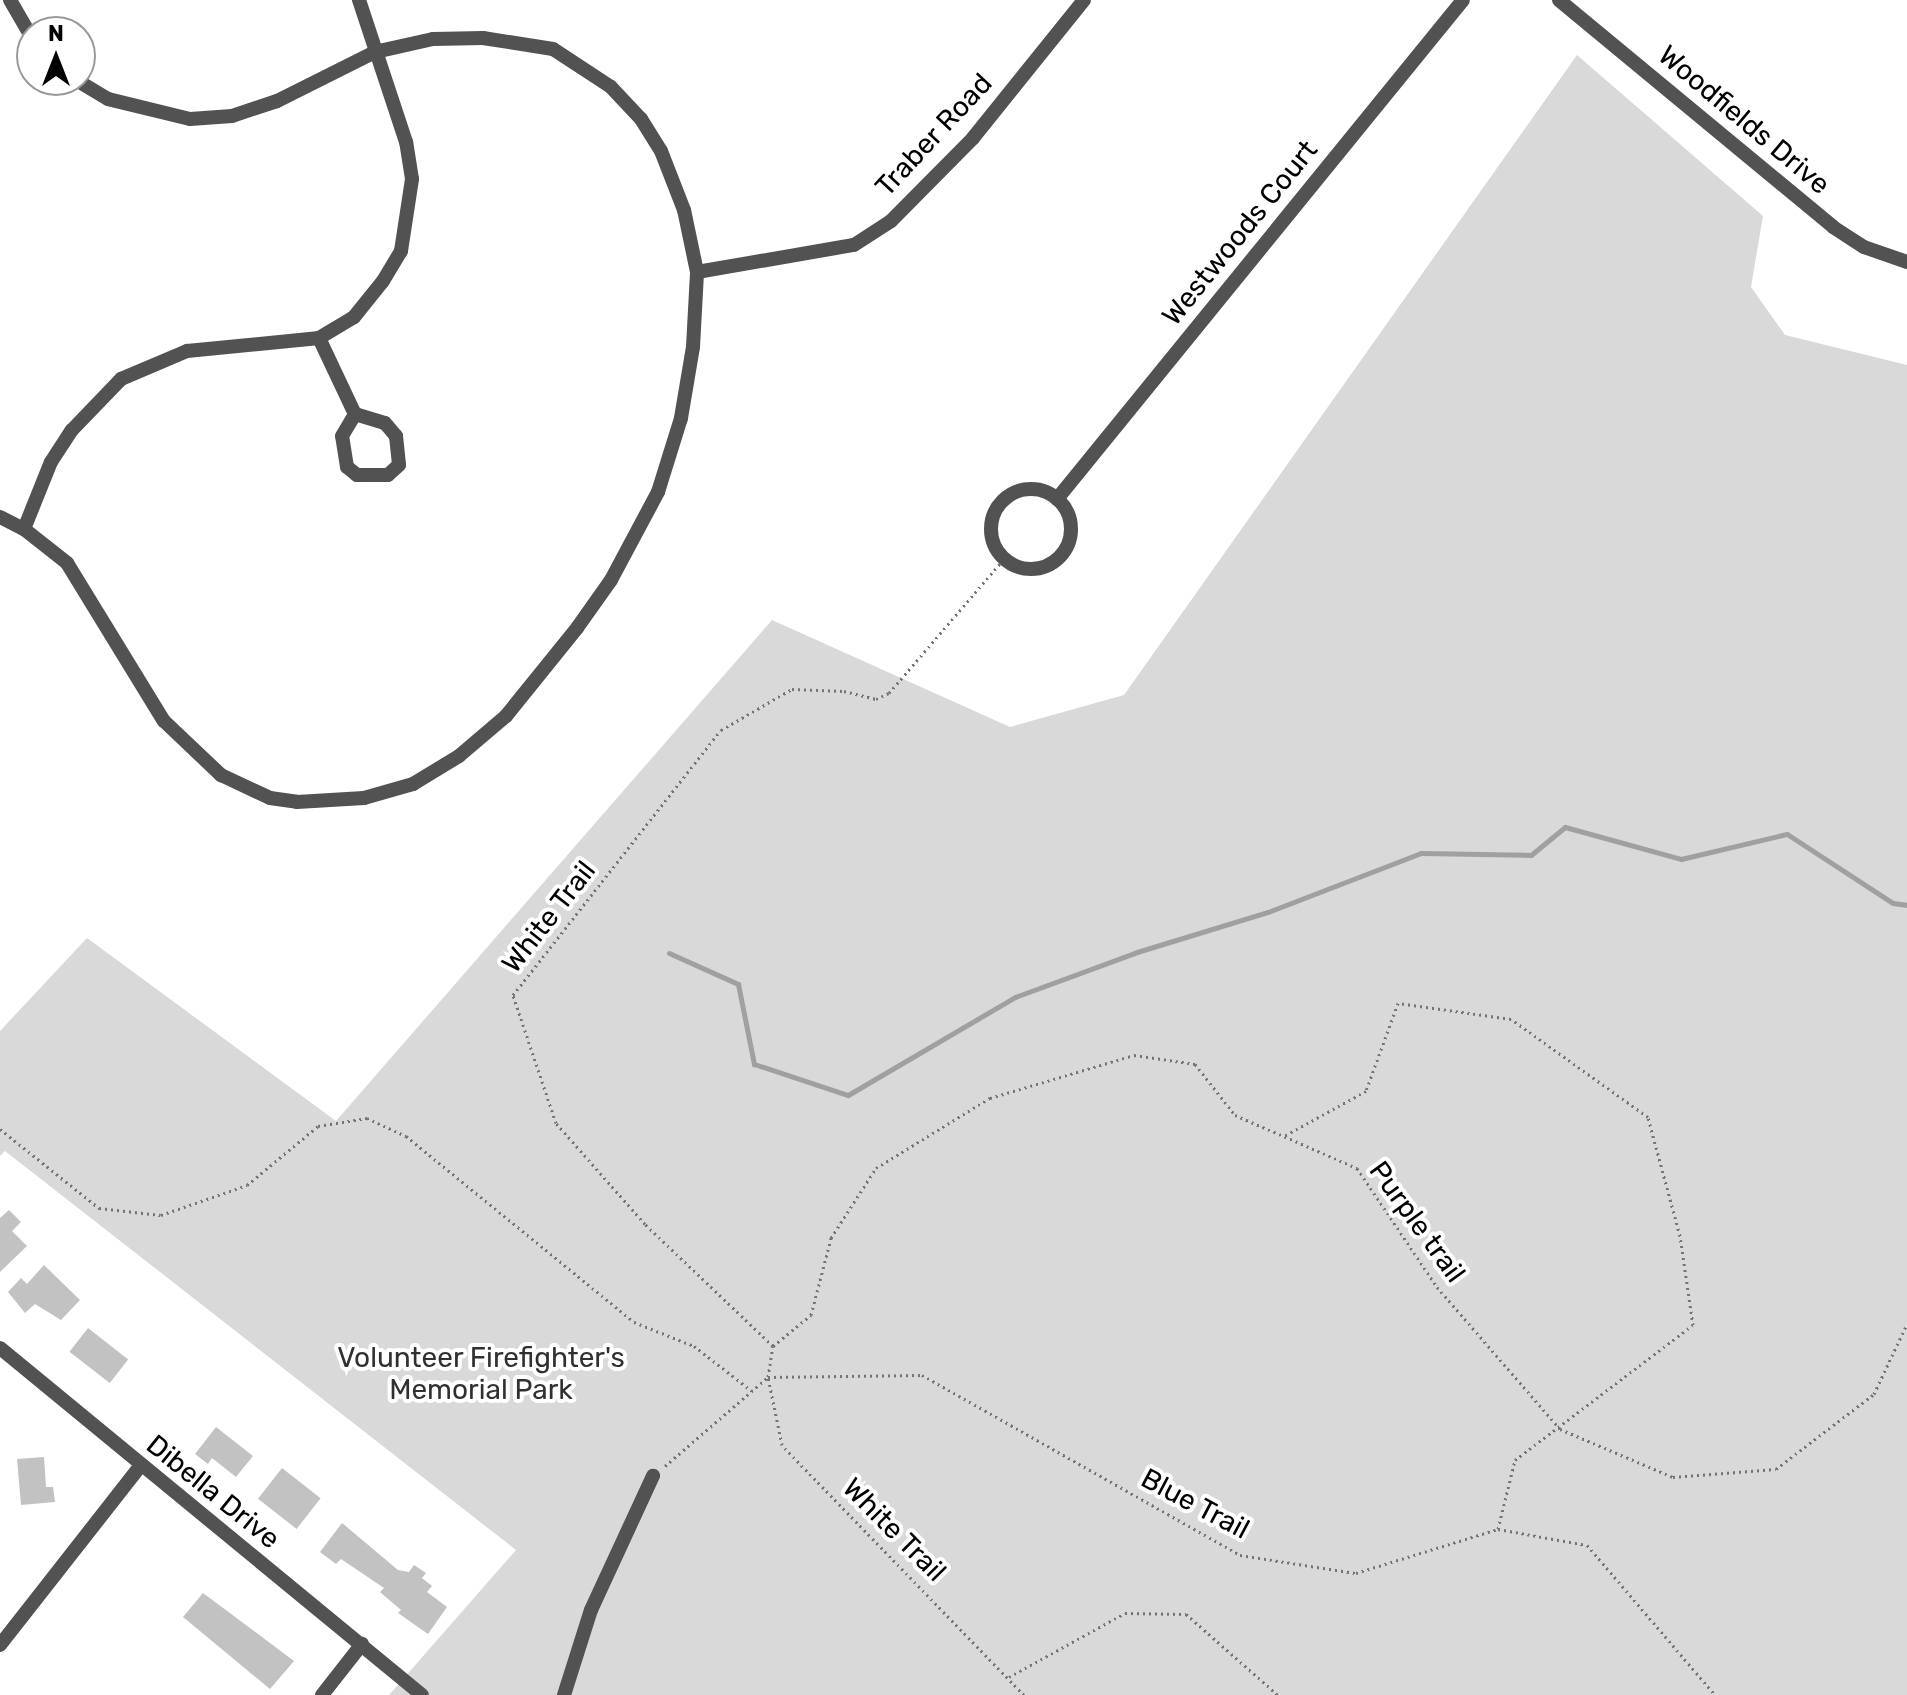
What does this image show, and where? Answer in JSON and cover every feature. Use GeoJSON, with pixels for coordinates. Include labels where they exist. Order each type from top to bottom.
{"type":"FeatureCollection","features":[{"type":"Feature","properties":{"kind":"street"},"geometry":{"type":"LineString","coordinates":[[24,529],[51,462],[72,430],[121,379],[187,351],[319,338],[354,317],[383,281],[401,251],[411,208],[406,142],[359,0]]}},
{"type":"Feature","properties":{"kind":"street","name":"Traber Road"},"geometry":{"type":"LineString","coordinates":[[697,272],[854,245],[891,221],[973,138],[1084,0]]}},
{"type":"Feature","properties":{"kind":"street","name":"Westwoods Court"},"geometry":{"type":"LineString","coordinates":[[1057,499],[1463,0]]}},
{"type":"Feature","properties":{"kind":"street","name":"Woodfields Drive"},"geometry":{"type":"LineString","coordinates":[[1559,0],[1833,227],[1864,247],[1907,262]]}},
{"type":"Feature","properties":{"kind":"street"},"geometry":{"type":"LineString","coordinates":[[0,517],[24,529],[67,563],[164,721],[221,775],[255,794],[297,802],[364,798],[413,784],[459,756],[506,716],[611,580],[658,492],[681,418],[693,347],[697,272],[684,210],[661,151],[641,119],[580,62],[553,49],[483,38],[433,39],[375,52],[277,101],[232,116],[190,119],[152,113],[108,99],[96,92]]}},
{"type":"Feature","properties":{"kind":"street"},"geometry":{"type":"LineString","coordinates":[[319,338],[355,414],[385,423],[396,436],[399,465],[388,475],[357,475],[347,467],[342,436],[355,414]]}},
{"type":"Feature","properties":{"kind":"street"},"geometry":{"type":"LineString","coordinates":[[1022,490],[1057,499],[1070,523],[1065,550],[1056,560],[1030,569],[1004,559],[991,538],[1000,503],[1022,490]]}},
{"type":"Feature","properties":{"kind":"street","name":"Dibella Drive"},"geometry":{"type":"LineString","coordinates":[[0,1348],[139,1468],[398,1672],[422,1695]]}},
{"type":"Feature","properties":{"kind":"street"},"geometry":{"type":"LineString","coordinates":[[0,1645],[139,1468]]}},
{"type":"Feature","properties":{"kind":"street"},"geometry":{"type":"LineString","coordinates":[[564,1695],[591,1610],[653,1476]]}},
{"type":"Feature","properties":{"kind":"street"},"geometry":{"type":"LineString","coordinates":[[322,1695],[362,1644]]}},
{"type":"Feature","properties":{"kind":"path","name":"White Trail"},"geometry":{"type":"LineString","coordinates":[[773,1346],[645,1224],[556,1123],[513,995],[721,730],[792,689],[844,691],[876,699],[889,693],[1004,559]]}},
{"type":"Feature","properties":{"kind":"path"},"geometry":{"type":"LineString","coordinates":[[1284,1136],[1366,1091],[1398,1003],[1511,1019],[1648,1117],[1680,1236],[1693,1325],[1560,1429],[1515,1460],[1498,1529],[1587,1545],[1715,1695]]}},
{"type":"Feature","properties":{"kind":"path","name":"Purple trail"},"geometry":{"type":"LineString","coordinates":[[773,1346],[811,1315],[831,1238],[876,1168],[990,1098],[1134,1055],[1195,1064],[1235,1115],[1357,1168],[1437,1287],[1560,1429],[1673,1477],[1776,1469],[1874,1394],[1907,1324]]}},
{"type":"Feature","properties":{"kind":"path"},"geometry":{"type":"LineString","coordinates":[[0,1129],[99,1208],[161,1215],[247,1185],[318,1126],[367,1118],[406,1136],[634,1322],[694,1346],[752,1391]]}},
{"type":"Feature","properties":{"kind":"path"},"geometry":{"type":"LineString","coordinates":[[653,1476],[768,1377],[773,1346]]}},
{"type":"Feature","properties":{"kind":"path","name":"Blue Trail"},"geometry":{"type":"LineString","coordinates":[[768,1377],[922,1375],[1240,1555],[1356,1573],[1498,1529]]}},
{"type":"Feature","properties":{"kind":"path","name":"White Trail"},"geometry":{"type":"LineString","coordinates":[[768,1377],[782,1445],[1024,1695]]}},
{"type":"Feature","properties":{"kind":"path"},"geometry":{"type":"LineString","coordinates":[[1009,1678],[1125,1613],[1186,1614],[1278,1695]]}},
{"type":"Feature","properties":{"kind":"green space","name":"Volunteer Firefighter's Memorial Park"},"geometry":{"type":"Polygon","coordinates":[[[1577,55],[1763,216],[1751,287],[1785,335],[1907,365],[1907,1695],[389,1695],[516,1550],[5,1151],[0,1156],[0,1031],[87,938],[336,1121],[772,620],[1010,727],[1124,695],[1577,55]]]}},
{"type":"Feature","properties":{"kind":"building"},"geometry":{"type":"Polygon","coordinates":[[[9,1210],[21,1222],[12,1231],[27,1246],[0,1272],[0,1218],[9,1210]]]}},
{"type":"Feature","properties":{"kind":"building"},"geometry":{"type":"Polygon","coordinates":[[[44,1265],[80,1300],[61,1320],[35,1304],[25,1313],[8,1292],[21,1278],[27,1284],[44,1265]]]}},
{"type":"Feature","properties":{"kind":"building"},"geometry":{"type":"Polygon","coordinates":[[[88,1328],[128,1359],[110,1383],[70,1352],[88,1328]]]}},
{"type":"Feature","properties":{"kind":"building"},"geometry":{"type":"Polygon","coordinates":[[[216,1427],[253,1456],[236,1477],[212,1458],[208,1464],[195,1454],[216,1427]]]}},
{"type":"Feature","properties":{"kind":"building"},"geometry":{"type":"Polygon","coordinates":[[[44,1457],[46,1487],[53,1487],[55,1502],[21,1505],[17,1459],[44,1457]]]}},
{"type":"Feature","properties":{"kind":"building"},"geometry":{"type":"Polygon","coordinates":[[[282,1468],[321,1498],[297,1529],[258,1499],[282,1468]]]}},
{"type":"Feature","properties":{"kind":"building"},"geometry":{"type":"Polygon","coordinates":[[[342,1523],[398,1570],[409,1572],[414,1565],[426,1573],[422,1578],[432,1586],[427,1592],[447,1607],[428,1634],[398,1613],[401,1610],[380,1592],[384,1588],[341,1559],[336,1564],[320,1552],[342,1523]]]}},
{"type":"Feature","properties":{"kind":"building"},"geometry":{"type":"Polygon","coordinates":[[[203,1593],[294,1661],[270,1689],[183,1617],[203,1593]]]}},
{"type":"Feature","properties":{"kind":"waterway"},"geometry":{"type":"LineString","coordinates":[[669,953],[738,984],[754,1064],[848,1095],[1015,997],[1137,952],[1268,912],[1421,853],[1531,855],[1565,827],[1681,859],[1787,834],[1893,903],[1907,905]]}}]}
